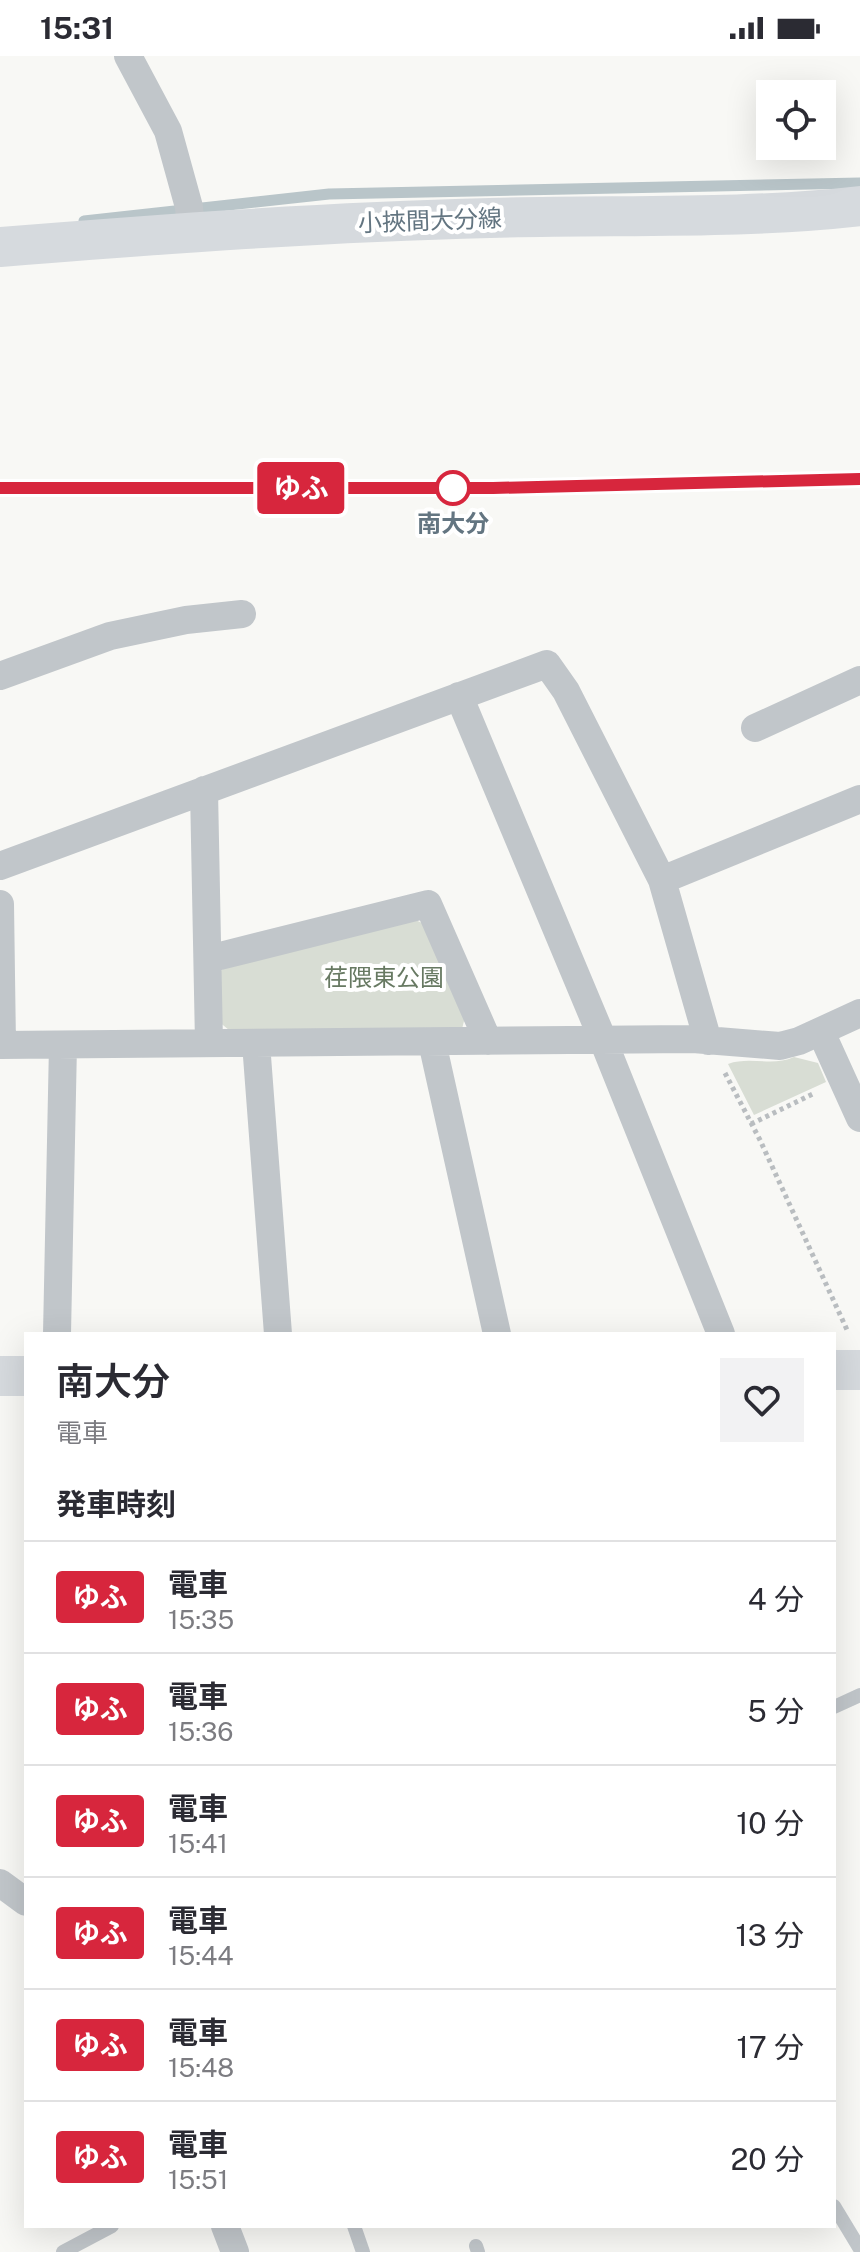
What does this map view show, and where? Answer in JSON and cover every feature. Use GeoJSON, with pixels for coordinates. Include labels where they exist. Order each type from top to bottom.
{"type":"FeatureCollection","features":[{"type":"Feature","properties":{"kind":"main road","name":"小挾間大分線"},"geometry":{"type":"LineString","coordinates":[[0,247],[191,232],[433,219],[733,216],[860,206]]}},
{"type":"Feature","properties":{"kind":"main road"},"geometry":{"type":"LineString","coordinates":[[0,1376],[24,1376]]}},
{"type":"Feature","properties":{"kind":"street"},"geometry":{"type":"LineString","coordinates":[[128,56],[168,131],[189,207],[191,232]]}},
{"type":"Feature","properties":{"kind":"street"},"geometry":{"type":"LineString","coordinates":[[0,676],[110,636],[186,620],[242,614]]}},
{"type":"Feature","properties":{"kind":"street"},"geometry":{"type":"LineString","coordinates":[[0,866],[547,664],[566,691],[662,880],[708,1041]]}},
{"type":"Feature","properties":{"kind":"street"},"geometry":{"type":"LineString","coordinates":[[755,728],[860,680]]}},
{"type":"Feature","properties":{"kind":"street"},"geometry":{"type":"LineString","coordinates":[[459,696],[603,1040],[720,1332]]}},
{"type":"Feature","properties":{"kind":"street"},"geometry":{"type":"LineString","coordinates":[[204,790],[209,1043]]}},
{"type":"Feature","properties":{"kind":"street"},"geometry":{"type":"LineString","coordinates":[[662,880],[860,799]]}},
{"type":"Feature","properties":{"kind":"street"},"geometry":{"type":"LineString","coordinates":[[0,904],[1,1045],[603,1040],[708,1041],[780,1046],[821,1032],[860,1013]]}},
{"type":"Feature","properties":{"kind":"street"},"geometry":{"type":"LineString","coordinates":[[208,959],[428,904],[488,1041]]}},
{"type":"Feature","properties":{"kind":"street"},"geometry":{"type":"LineString","coordinates":[[821,1032],[860,1118]]}},
{"type":"Feature","properties":{"kind":"street"},"geometry":{"type":"LineString","coordinates":[[432,1042],[497,1332]]}},
{"type":"Feature","properties":{"kind":"street"},"geometry":{"type":"LineString","coordinates":[[256,1043],[278,1332]]}},
{"type":"Feature","properties":{"kind":"street"},"geometry":{"type":"LineString","coordinates":[[57,1332],[63,1045]]}},
{"type":"Feature","properties":{"kind":"street"},"geometry":{"type":"LineString","coordinates":[[0,1883],[24,1901]]}},
{"type":"Feature","properties":{"kind":"street"},"geometry":{"type":"LineString","coordinates":[[226,2228],[235,2252]]}},
{"type":"Feature","properties":{"kind":"lane"},"geometry":{"type":"LineString","coordinates":[[836,1706],[860,1695]]}},
{"type":"Feature","properties":{"kind":"lane"},"geometry":{"type":"LineString","coordinates":[[836,2209],[860,2249]]}},
{"type":"Feature","properties":{"kind":"lane"},"geometry":{"type":"LineString","coordinates":[[63,2252],[108,2228]]}},
{"type":"Feature","properties":{"kind":"lane"},"geometry":{"type":"LineString","coordinates":[[355,2228],[363,2252]]}},
{"type":"Feature","properties":{"kind":"path"},"geometry":{"type":"LineString","coordinates":[[708,1041],[751,1124],[848,1358]]}},
{"type":"Feature","properties":{"kind":"path"},"geometry":{"type":"LineString","coordinates":[[751,1124],[843,1080]]}},
{"type":"Feature","properties":{"kind":"green space","name":"荏隈東公園"},"geometry":{"type":"Polygon","coordinates":[[[409,917],[422,923],[465,1017],[462,1029],[229,1030],[218,1021],[218,973],[233,961],[409,917]]]}},
{"type":"Feature","properties":{"kind":"green space"},"geometry":{"type":"Polygon","coordinates":[[[794,1057],[818,1063],[826,1082],[754,1115],[728,1064],[794,1057]]]}},
{"type":"Feature","properties":{"kind":"waterway"},"geometry":{"type":"LineString","coordinates":[[84,221],[329,194],[860,183]]}},
{"type":"Feature","properties":{"kind":"railway"},"geometry":{"type":"LineString","coordinates":[[0,488],[493,488],[860,479]]}},
{"type":"Feature","properties":{"kind":"train","name":"ゆふ"},"geometry":{"type":"LineString","coordinates":[[0,488],[493,488],[860,479]]}},
{"type":"Feature","properties":{"kind":"place","name":"南大分"},"geometry":{"type":"Point","coordinates":[453,488]}}]}
